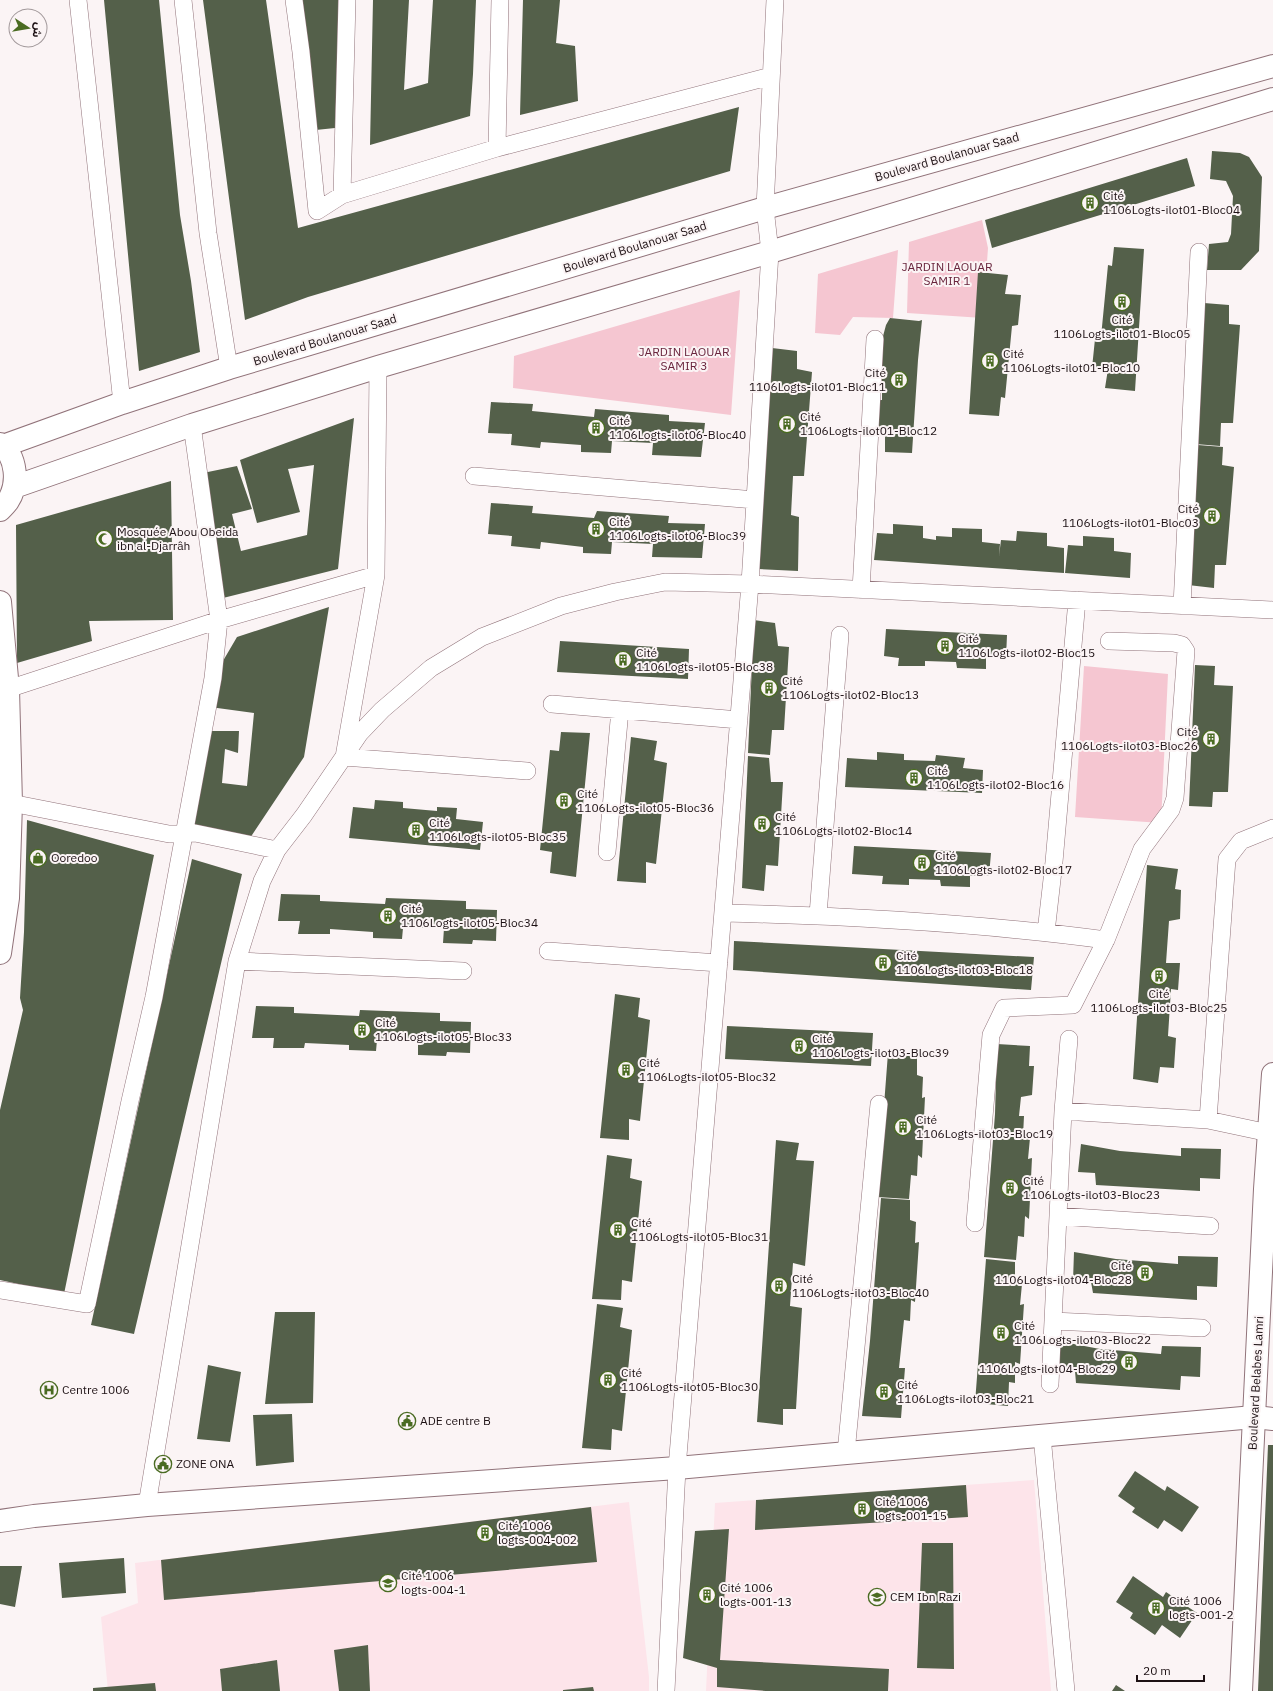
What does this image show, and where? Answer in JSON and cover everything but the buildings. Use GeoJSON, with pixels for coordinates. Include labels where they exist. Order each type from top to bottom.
{"type":"FeatureCollection","features":[{"type":"Feature","properties":{"kind":"main road","name":"Boulevard Boulanouar Saad"},"geometry":{"type":"LineString","coordinates":[[2,445],[122,403],[229,368],[765,208],[1273,66]]}},
{"type":"Feature","properties":{"kind":"main road"},"geometry":{"type":"LineString","coordinates":[[14,487],[192,425],[378,367],[770,252],[1273,99]]}},
{"type":"Feature","properties":{"kind":"main road"},"geometry":{"type":"LineString","coordinates":[[0,510],[9,500],[14,487],[15,473],[12,458],[2,445]]}},
{"type":"Feature","properties":{"kind":"main road"},"geometry":{"type":"LineString","coordinates":[[0,602],[8,689],[11,803],[8,898],[0,953]]}},
{"type":"Feature","properties":{"kind":"main road","name":"Boulevard Belabes Lamri"},"geometry":{"type":"LineString","coordinates":[[1241,1691],[1263,1418],[1269,1133],[1273,1074]]}},
{"type":"Feature","properties":{"kind":"main road"},"geometry":{"type":"LineString","coordinates":[[0,1521],[34,1516],[147,1505],[677,1468],[1263,1418]]}},
{"type":"Feature","properties":{"kind":"street"},"geometry":{"type":"LineString","coordinates":[[78,0],[122,403]]}},
{"type":"Feature","properties":{"kind":"street"},"geometry":{"type":"LineString","coordinates":[[183,0],[208,233],[229,368]]}},
{"type":"Feature","properties":{"kind":"street"},"geometry":{"type":"LineString","coordinates":[[294,0],[301,52],[317,211],[342,195],[497,148],[771,76]]}},
{"type":"Feature","properties":{"kind":"street"},"geometry":{"type":"LineString","coordinates":[[342,195],[347,0]]}},
{"type":"Feature","properties":{"kind":"street"},"geometry":{"type":"LineString","coordinates":[[497,148],[500,0]]}},
{"type":"Feature","properties":{"kind":"street"},"geometry":{"type":"LineString","coordinates":[[666,1691],[677,1468],[750,584],[770,252],[765,208],[771,76],[779,1]]}},
{"type":"Feature","properties":{"kind":"street"},"geometry":{"type":"LineString","coordinates":[[1182,606],[1198,252]]}},
{"type":"Feature","properties":{"kind":"street"},"geometry":{"type":"LineString","coordinates":[[861,590],[875,339]]}},
{"type":"Feature","properties":{"kind":"street"},"geometry":{"type":"LineString","coordinates":[[344,757],[376,574],[378,367]]}},
{"type":"Feature","properties":{"kind":"street"},"geometry":{"type":"LineString","coordinates":[[0,1290],[87,1304],[130,1101],[154,997],[214,678],[219,620],[192,425]]}},
{"type":"Feature","properties":{"kind":"street"},"geometry":{"type":"LineString","coordinates":[[474,476],[755,500]]}},
{"type":"Feature","properties":{"kind":"street"},"geometry":{"type":"LineString","coordinates":[[8,689],[219,620],[376,574]]}},
{"type":"Feature","properties":{"kind":"street"},"geometry":{"type":"LineString","coordinates":[[147,1505],[237,962],[262,881],[277,850],[304,816],[360,733],[382,710],[431,668],[482,638],[561,606],[615,592],[665,582],[750,584],[1273,610]]}},
{"type":"Feature","properties":{"kind":"street"},"geometry":{"type":"LineString","coordinates":[[1046,932],[1054,862],[1077,600]]}},
{"type":"Feature","properties":{"kind":"street"},"geometry":{"type":"LineString","coordinates":[[818,915],[840,636]]}},
{"type":"Feature","properties":{"kind":"street"},"geometry":{"type":"LineString","coordinates":[[975,1223],[991,1035],[1004,1008],[1073,1005],[1106,940],[1142,849],[1171,810],[1175,798],[1186,651],[1182,645],[1174,643],[1109,642]]}},
{"type":"Feature","properties":{"kind":"street"},"geometry":{"type":"LineString","coordinates":[[552,704],[739,720]]}},
{"type":"Feature","properties":{"kind":"street"},"geometry":{"type":"LineString","coordinates":[[607,852],[620,710]]}},
{"type":"Feature","properties":{"kind":"street"},"geometry":{"type":"LineString","coordinates":[[344,757],[527,771]]}},
{"type":"Feature","properties":{"kind":"street"},"geometry":{"type":"LineString","coordinates":[[11,803],[169,834],[195,833],[277,850]]}},
{"type":"Feature","properties":{"kind":"street"},"geometry":{"type":"LineString","coordinates":[[1208,1120],[1226,859],[1241,841],[1273,828]]}},
{"type":"Feature","properties":{"kind":"street"},"geometry":{"type":"LineString","coordinates":[[723,913],[818,915],[1046,932],[1106,940]]}},
{"type":"Feature","properties":{"kind":"street"},"geometry":{"type":"LineString","coordinates":[[548,951],[719,962]]}},
{"type":"Feature","properties":{"kind":"street"},"geometry":{"type":"LineString","coordinates":[[237,962],[463,971]]}},
{"type":"Feature","properties":{"kind":"street"},"geometry":{"type":"LineString","coordinates":[[1050,1384],[1063,1111],[1069,1039]]}},
{"type":"Feature","properties":{"kind":"street"},"geometry":{"type":"LineString","coordinates":[[846,1453],[880,1104]]}},
{"type":"Feature","properties":{"kind":"street"},"geometry":{"type":"LineString","coordinates":[[1063,1111],[1208,1120],[1269,1133]]}},
{"type":"Feature","properties":{"kind":"street"},"geometry":{"type":"LineString","coordinates":[[1058,1216],[1210,1226]]}},
{"type":"Feature","properties":{"kind":"street"},"geometry":{"type":"LineString","coordinates":[[1053,1320],[1202,1328]]}},
{"type":"Feature","properties":{"kind":"street"},"geometry":{"type":"LineString","coordinates":[[1042,1436],[1066,1691]]}},
{"type":"Feature","properties":{"kind":"shaded area","name":"CEM Ibn Razi"},"geometry":{"type":"Polygon","coordinates":[[[1034,1480],[1051,1691],[706,1691],[715,1503],[1034,1480]]]}},
{"type":"Feature","properties":{"kind":"shaded area","name":"Cité 1006 logts-004-1"},"geometry":{"type":"Polygon","coordinates":[[[629,1502],[649,1677],[649,1691],[108,1691],[101,1617],[138,1603],[135,1563],[629,1502]]]}},
{"type":"Feature","properties":{"kind":"green space","name":"JARDIN LAOUAR SAMIR 1"},"geometry":{"type":"Polygon","coordinates":[[[982,220],[988,248],[983,318],[907,313],[909,242],[982,220]]]}},
{"type":"Feature","properties":{"kind":"green space"},"geometry":{"type":"Polygon","coordinates":[[[898,250],[893,318],[853,317],[840,335],[815,333],[818,274],[898,250]]]}},
{"type":"Feature","properties":{"kind":"green space","name":"JARDIN LAOUAR SAMIR 3"},"geometry":{"type":"Polygon","coordinates":[[[740,290],[731,415],[513,388],[514,356],[740,290]]]}},
{"type":"Feature","properties":{"kind":"green space"},"geometry":{"type":"Polygon","coordinates":[[[1084,666],[1168,674],[1161,823],[1075,817],[1084,666]]]}},
{"type":"Feature","properties":{"kind":"place","name":"Cité 1106Logts-ilot01-Bloc04"},"geometry":{"type":"Point","coordinates":[1090,203]}},
{"type":"Feature","properties":{"kind":"place","name":"Cité 1106Logts-ilot01-Bloc05"},"geometry":{"type":"Point","coordinates":[1122,302]}},
{"type":"Feature","properties":{"kind":"place","name":"Cité 1106Logts-ilot01-Bloc10"},"geometry":{"type":"Point","coordinates":[990,361]}},
{"type":"Feature","properties":{"kind":"place","name":"Cité 1106Logts-ilot01-Bloc11"},"geometry":{"type":"Point","coordinates":[899,380]}},
{"type":"Feature","properties":{"kind":"place","name":"Cité 1106Logts-ilot01-Bloc12"},"geometry":{"type":"Point","coordinates":[787,424]}},
{"type":"Feature","properties":{"kind":"place","name":"Cité 1106Logts-ilot06-Bloc40"},"geometry":{"type":"Point","coordinates":[596,428]}},
{"type":"Feature","properties":{"kind":"place","name":"Cité 1106Logts-ilot01-Bloc03"},"geometry":{"type":"Point","coordinates":[1212,516]}},
{"type":"Feature","properties":{"kind":"place","name":"Cité 1106Logts-ilot06-Bloc39"},"geometry":{"type":"Point","coordinates":[596,529]}},
{"type":"Feature","properties":{"kind":"place","name":"Mosquée Abou Obeida ibn al-Djarrâh"},"geometry":{"type":"Point","coordinates":[104,539]}},
{"type":"Feature","properties":{"kind":"place","name":"Cité 1106Logts-ilot02-Bloc15"},"geometry":{"type":"Point","coordinates":[945,646]}},
{"type":"Feature","properties":{"kind":"place","name":"Cité 1106Logts-ilot05-Bloc38"},"geometry":{"type":"Point","coordinates":[623,660]}},
{"type":"Feature","properties":{"kind":"place","name":"Cité 1106Logts-ilot02-Bloc13"},"geometry":{"type":"Point","coordinates":[769,688]}},
{"type":"Feature","properties":{"kind":"place","name":"Cité 1106Logts-ilot03-Bloc26"},"geometry":{"type":"Point","coordinates":[1211,739]}},
{"type":"Feature","properties":{"kind":"place","name":"Cité 1106Logts-ilot02-Bloc16"},"geometry":{"type":"Point","coordinates":[914,778]}},
{"type":"Feature","properties":{"kind":"place","name":"Cité 1106Logts-ilot05-Bloc36"},"geometry":{"type":"Point","coordinates":[564,801]}},
{"type":"Feature","properties":{"kind":"place","name":"Cité 1106Logts-ilot02-Bloc14"},"geometry":{"type":"Point","coordinates":[762,824]}},
{"type":"Feature","properties":{"kind":"place","name":"Cité 1106Logts-ilot05-Bloc35"},"geometry":{"type":"Point","coordinates":[416,830]}},
{"type":"Feature","properties":{"kind":"place","name":"Ooredoo"},"geometry":{"type":"Point","coordinates":[38,858]}},
{"type":"Feature","properties":{"kind":"place","name":"Cité 1106Logts-ilot02-Bloc17"},"geometry":{"type":"Point","coordinates":[922,863]}},
{"type":"Feature","properties":{"kind":"place","name":"Cité 1106Logts-ilot05-Bloc34"},"geometry":{"type":"Point","coordinates":[388,916]}},
{"type":"Feature","properties":{"kind":"place","name":"Cité 1106Logts-ilot03-Bloc18"},"geometry":{"type":"Point","coordinates":[883,963]}},
{"type":"Feature","properties":{"kind":"place","name":"Cité 1106Logts-ilot03-Bloc25"},"geometry":{"type":"Point","coordinates":[1159,976]}},
{"type":"Feature","properties":{"kind":"place","name":"Cité 1106Logts-ilot05-Bloc33"},"geometry":{"type":"Point","coordinates":[362,1030]}},
{"type":"Feature","properties":{"kind":"place","name":"Cité 1106Logts-ilot03-Bloc39"},"geometry":{"type":"Point","coordinates":[799,1046]}},
{"type":"Feature","properties":{"kind":"place","name":"Cité 1106Logts-ilot05-Bloc32"},"geometry":{"type":"Point","coordinates":[626,1070]}},
{"type":"Feature","properties":{"kind":"place","name":"Cité 1106Logts-ilot03-Bloc19"},"geometry":{"type":"Point","coordinates":[903,1127]}},
{"type":"Feature","properties":{"kind":"place","name":"Cité 1106Logts-ilot03-Bloc23"},"geometry":{"type":"Point","coordinates":[1010,1188]}},
{"type":"Feature","properties":{"kind":"place","name":"Cité 1106Logts-ilot05-Bloc31"},"geometry":{"type":"Point","coordinates":[618,1230]}},
{"type":"Feature","properties":{"kind":"place","name":"Cité 1106Logts-ilot04-Bloc28"},"geometry":{"type":"Point","coordinates":[1145,1273]}},
{"type":"Feature","properties":{"kind":"place","name":"Cité 1106Logts-ilot03-Bloc40"},"geometry":{"type":"Point","coordinates":[779,1286]}},
{"type":"Feature","properties":{"kind":"place","name":"Cité 1106Logts-ilot03-Bloc22"},"geometry":{"type":"Point","coordinates":[1001,1333]}},
{"type":"Feature","properties":{"kind":"place","name":"Cité 1106Logts-ilot04-Bloc29"},"geometry":{"type":"Point","coordinates":[1129,1362]}},
{"type":"Feature","properties":{"kind":"place","name":"Cité 1106Logts-ilot05-Bloc30"},"geometry":{"type":"Point","coordinates":[608,1380]}},
{"type":"Feature","properties":{"kind":"place","name":"Centre 1006"},"geometry":{"type":"Point","coordinates":[49,1390]}},
{"type":"Feature","properties":{"kind":"place","name":"Cité 1106Logts-ilot03-Bloc21"},"geometry":{"type":"Point","coordinates":[884,1392]}},
{"type":"Feature","properties":{"kind":"place","name":"ADE centre B"},"geometry":{"type":"Point","coordinates":[407,1421]}},
{"type":"Feature","properties":{"kind":"place","name":"ZONE ONA"},"geometry":{"type":"Point","coordinates":[163,1464]}},
{"type":"Feature","properties":{"kind":"place","name":"Cité 1006 logts-001-15"},"geometry":{"type":"Point","coordinates":[862,1509]}},
{"type":"Feature","properties":{"kind":"place","name":"Cité 1006 logts-004-002"},"geometry":{"type":"Point","coordinates":[485,1533]}},
{"type":"Feature","properties":{"kind":"place","name":"Cité 1006 logts-004-1"},"geometry":{"type":"Point","coordinates":[388,1583]}},
{"type":"Feature","properties":{"kind":"place","name":"Cité 1006 logts-001-13"},"geometry":{"type":"Point","coordinates":[707,1595]}},
{"type":"Feature","properties":{"kind":"place","name":"CEM Ibn Razi"},"geometry":{"type":"Point","coordinates":[877,1597]}},
{"type":"Feature","properties":{"kind":"place","name":"Cité 1006 logts-001-2"},"geometry":{"type":"Point","coordinates":[1156,1608]}}]}
